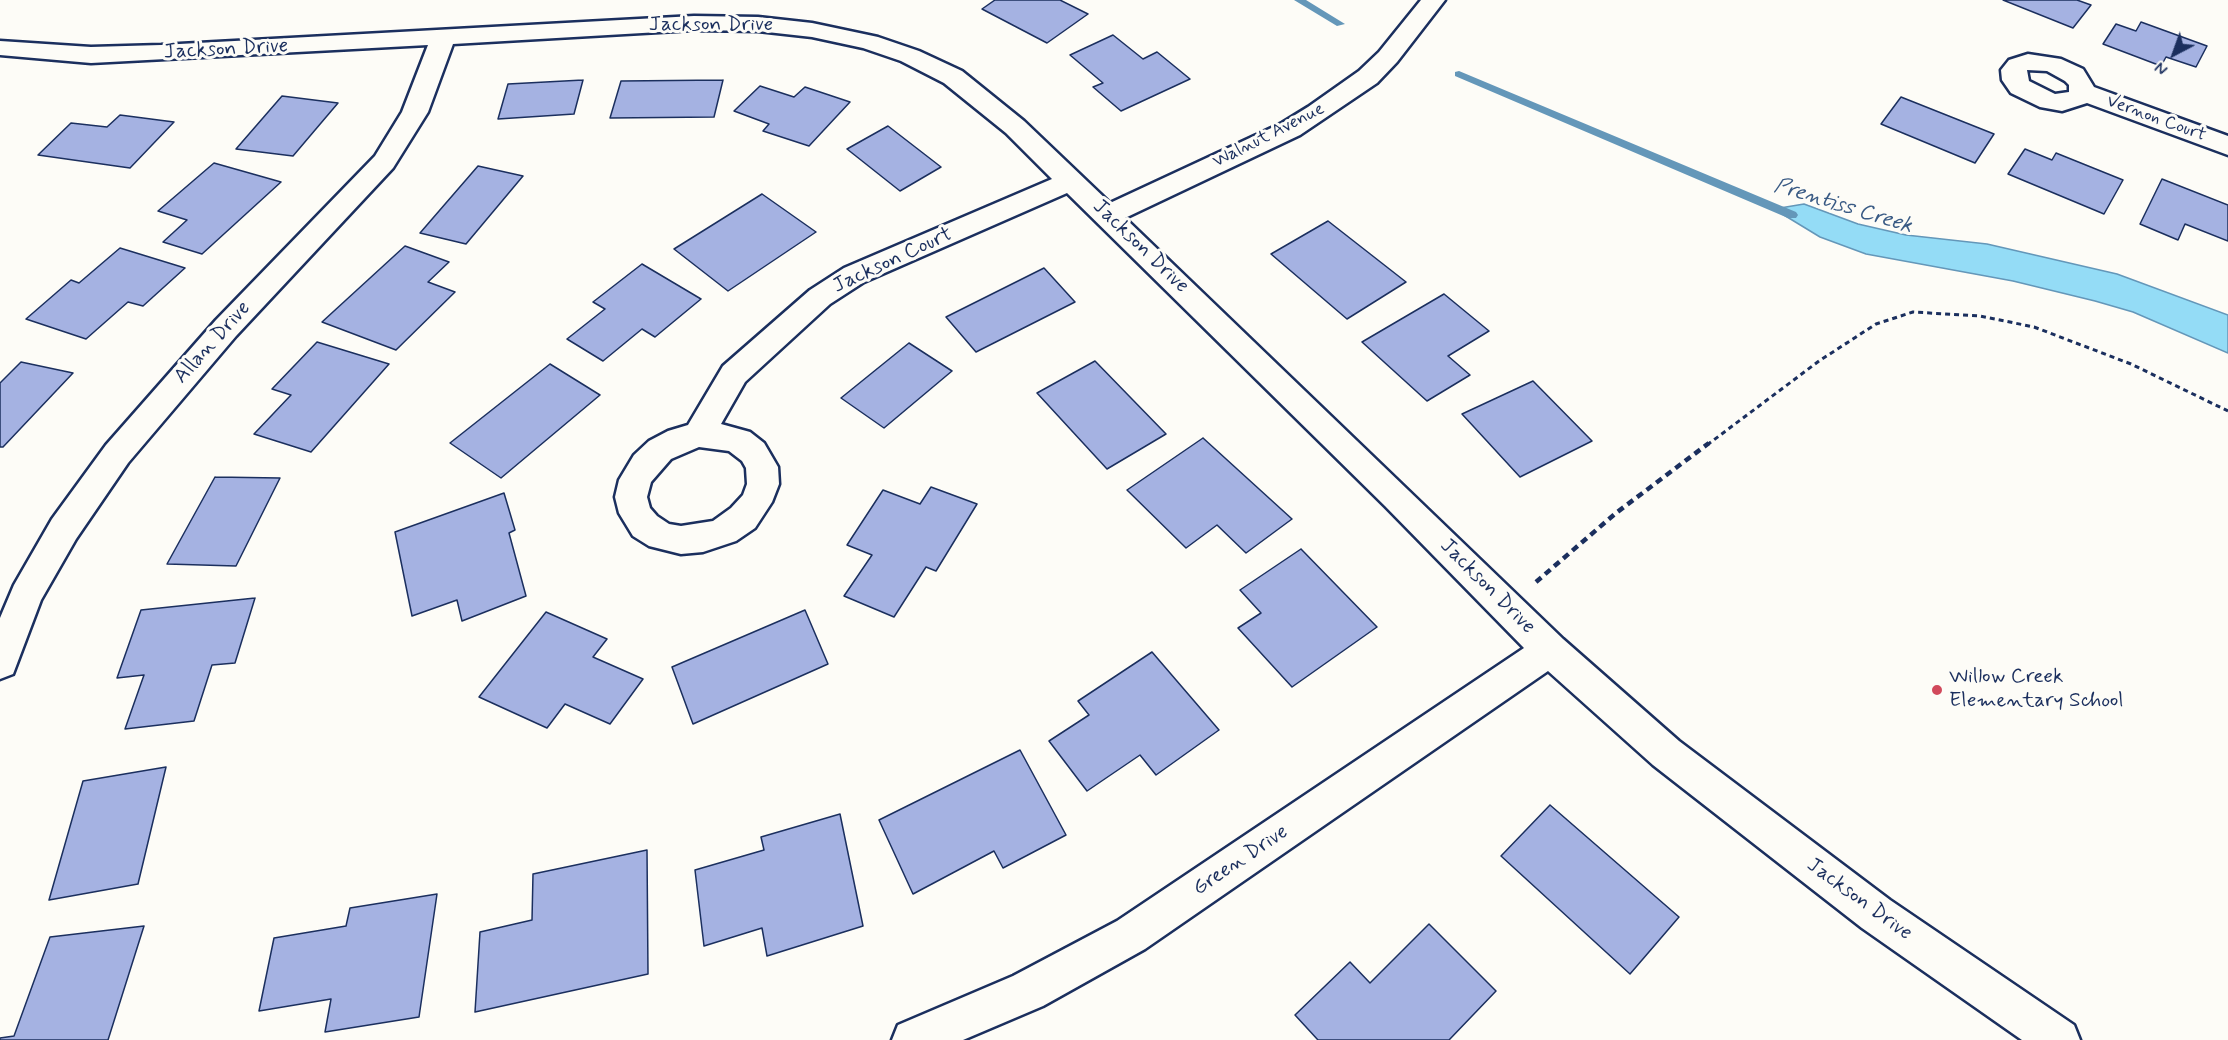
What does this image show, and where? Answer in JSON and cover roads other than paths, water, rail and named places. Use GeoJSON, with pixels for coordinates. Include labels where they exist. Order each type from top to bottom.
{"type":"FeatureCollection","features":[{"type":"Feature","properties":{"kind":"street","name":"Walnut Avenue"},"geometry":{"type":"LineString","coordinates":[[1107,215],[1291,129],[1334,102],[1368,77],[1388,57],[1433,0]]}},
{"type":"Feature","properties":{"kind":"street","name":"Jackson Drive"},"geometry":{"type":"LineString","coordinates":[[0,48],[91,55],[694,23],[758,24],[801,28],[869,42],[910,56],[953,77],[1015,127],[1550,650],[1666,753],[1876,914],[2059,1040]]}},
{"type":"Feature","properties":{"kind":"street","name":"Allan Drive"},"geometry":{"type":"LineString","coordinates":[[0,663],[26,595],[64,530],[117,454],[226,327],[384,162],[415,112],[443,37]]}},
{"type":"Feature","properties":{"kind":"street","name":"Vernon Court"},"geometry":{"type":"LineString","coordinates":[[2083,92],[2228,146]]}},
{"type":"Feature","properties":{"kind":"street","name":"Jackson Court"},"geometry":{"type":"LineString","coordinates":[[699,435],[734,374],[820,297],[854,275],[1071,181]]}},
{"type":"Feature","properties":{"kind":"street","name":"Green Drive"},"geometry":{"type":"LineString","coordinates":[[914,1040],[1028,991],[1131,935],[1550,650]]}},
{"type":"Feature","properties":{"kind":"water"},"geometry":{"type":"Polygon","coordinates":[[[1804,204],[1858,224],[1906,235],[1987,244],[2117,274],[2228,315],[2228,353],[2133,312],[2095,301],[2013,281],[1866,254],[1820,237],[1774,209],[1804,204]]]}},
{"type":"Feature","properties":{"kind":"waterway","name":"Prentiss Creek"},"geometry":{"type":"LineString","coordinates":[[1299,0],[1340,24]]}},
{"type":"Feature","properties":{"kind":"waterway","name":"Prentiss Creek"},"geometry":{"type":"LineString","coordinates":[[1459,74],[1792,215]]}},
{"type":"Feature","properties":{"kind":"place","name":"Willow Creek Elementary School"},"geometry":{"type":"Point","coordinates":[1937,690]}}]}
